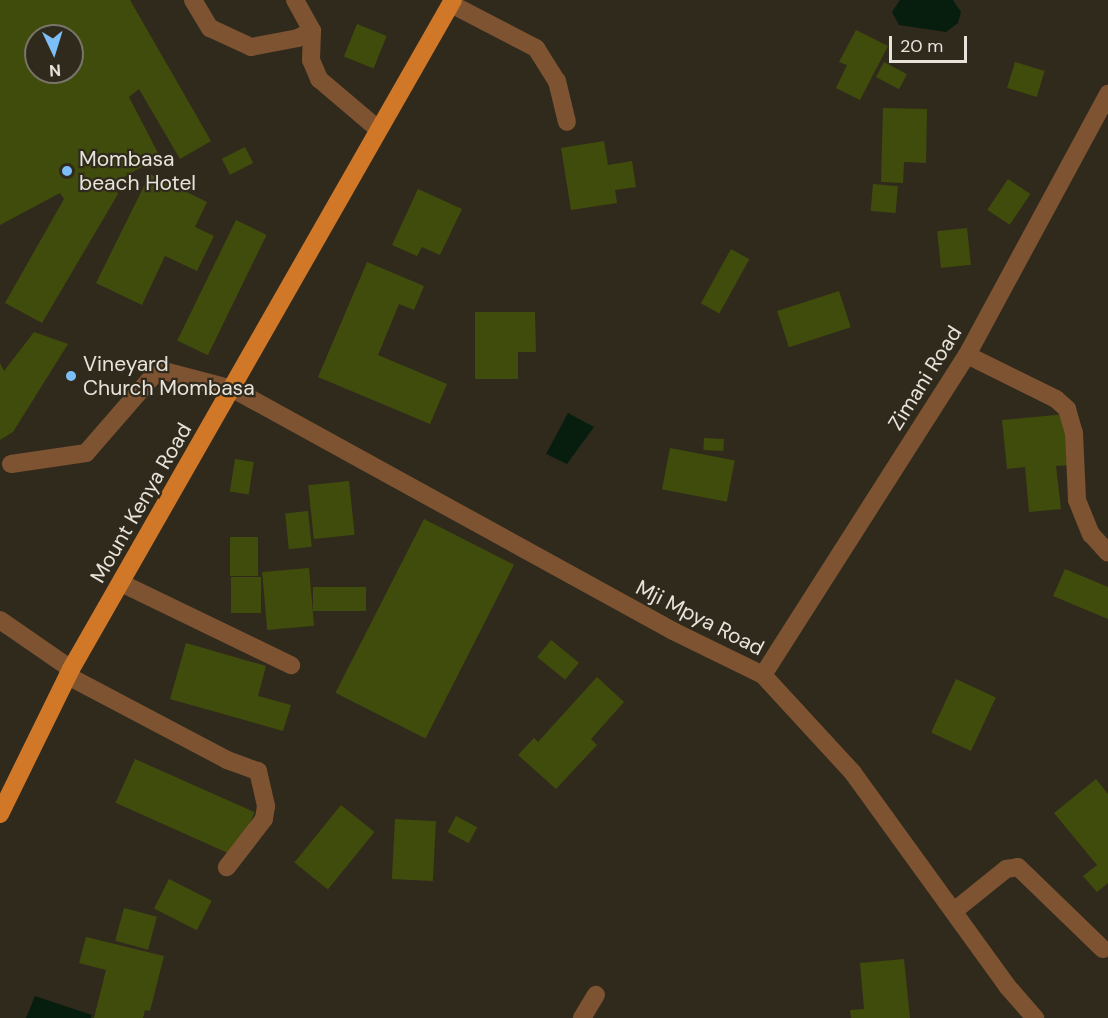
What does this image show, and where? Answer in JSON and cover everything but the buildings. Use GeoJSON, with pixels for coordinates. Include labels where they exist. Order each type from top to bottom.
{"type":"FeatureCollection","features":[{"type":"Feature","properties":{"kind":"main road","name":"Mount Kenya Road"},"geometry":{"type":"LineString","coordinates":[[0,814],[70,673],[452,2]]}},
{"type":"Feature","properties":{"kind":"street"},"geometry":{"type":"LineString","coordinates":[[193,0],[210,28],[251,47],[298,38],[312,31]]}},
{"type":"Feature","properties":{"kind":"street"},"geometry":{"type":"LineString","coordinates":[[295,0],[312,31],[311,60],[319,79],[378,129]]}},
{"type":"Feature","properties":{"kind":"street"},"geometry":{"type":"LineString","coordinates":[[452,2],[536,48],[557,81],[567,122]]}},
{"type":"Feature","properties":{"kind":"street","name":"Zimani Road"},"geometry":{"type":"LineString","coordinates":[[763,675],[967,355],[1108,94]]}},
{"type":"Feature","properties":{"kind":"street"},"geometry":{"type":"LineString","coordinates":[[967,355],[1056,399],[1067,410],[1074,433],[1077,500],[1091,534],[1108,553]]}},
{"type":"Feature","properties":{"kind":"street","name":"Mji Mpya Road"},"geometry":{"type":"LineString","coordinates":[[11,464],[86,453],[152,377],[164,371],[233,388],[673,632],[763,675],[853,773],[1035,1018]]}},
{"type":"Feature","properties":{"kind":"street"},"geometry":{"type":"LineString","coordinates":[[121,584],[291,665]]}},
{"type":"Feature","properties":{"kind":"street"},"geometry":{"type":"LineString","coordinates":[[0,620],[70,673],[227,760],[258,771],[265,798],[264,819],[227,867]]}},
{"type":"Feature","properties":{"kind":"street"},"geometry":{"type":"LineString","coordinates":[[954,911],[1006,869],[1018,867],[1103,949]]}},
{"type":"Feature","properties":{"kind":"street"},"geometry":{"type":"LineString","coordinates":[[582,1018],[596,995]]}},
{"type":"Feature","properties":{"kind":"shaded area"},"geometry":{"type":"Polygon","coordinates":[[[900,0],[953,0],[961,12],[958,23],[946,32],[899,25],[892,12],[900,0]]]}},
{"type":"Feature","properties":{"kind":"shaded area"},"geometry":{"type":"Polygon","coordinates":[[[568,413],[594,427],[567,464],[546,454],[568,413]]]}},
{"type":"Feature","properties":{"kind":"shaded area"},"geometry":{"type":"Polygon","coordinates":[[[35,996],[92,1015],[91,1018],[26,1018],[35,996]]]}},
{"type":"Feature","properties":{"kind":"place","name":"Mombasa beach Hotel"},"geometry":{"type":"Point","coordinates":[67,171]}},
{"type":"Feature","properties":{"kind":"place","name":"Vineyard Church Mombasa"},"geometry":{"type":"Point","coordinates":[71,376]}}]}
